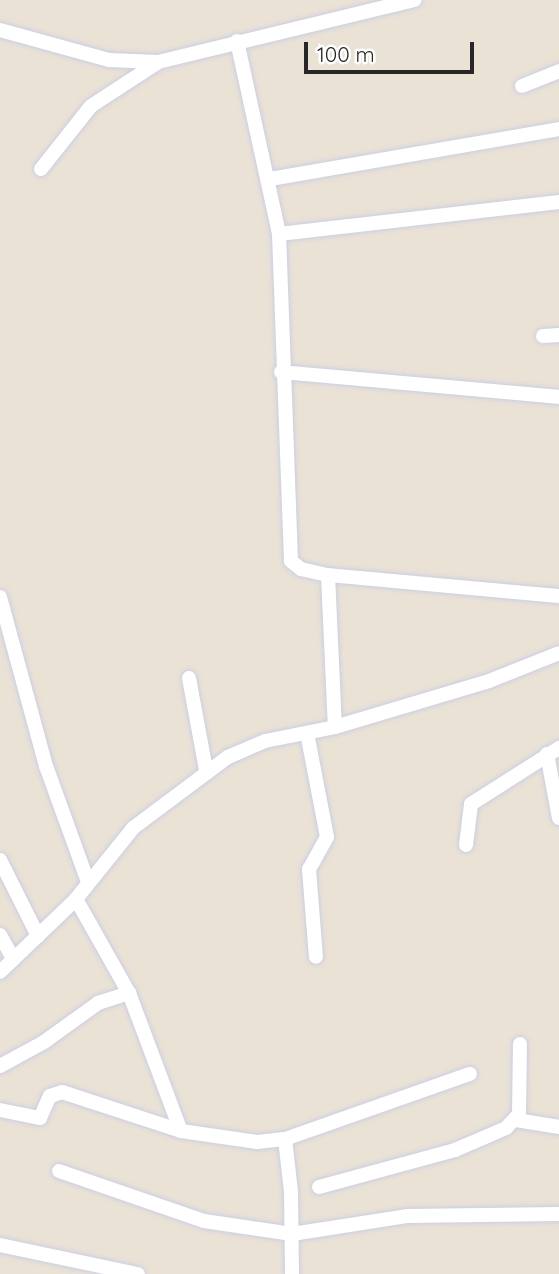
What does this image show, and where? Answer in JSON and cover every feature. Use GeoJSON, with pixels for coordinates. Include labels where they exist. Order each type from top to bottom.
{"type":"FeatureCollection","features":[{"type":"Feature","properties":{"kind":"street"},"geometry":{"type":"LineString","coordinates":[[0,30],[109,60],[158,62],[415,0]]}},
{"type":"Feature","properties":{"kind":"street"},"geometry":{"type":"LineString","coordinates":[[237,41],[270,179],[279,234],[281,372],[289,555],[301,569],[328,575],[559,596]]}},
{"type":"Feature","properties":{"kind":"street"},"geometry":{"type":"LineString","coordinates":[[40,169],[91,106],[158,62]]}},
{"type":"Feature","properties":{"kind":"street"},"geometry":{"type":"LineString","coordinates":[[522,86],[559,71]]}},
{"type":"Feature","properties":{"kind":"street"},"geometry":{"type":"LineString","coordinates":[[270,179],[559,129]]}},
{"type":"Feature","properties":{"kind":"street"},"geometry":{"type":"LineString","coordinates":[[279,234],[559,202]]}},
{"type":"Feature","properties":{"kind":"street"},"geometry":{"type":"LineString","coordinates":[[543,336],[559,335]]}},
{"type":"Feature","properties":{"kind":"street"},"geometry":{"type":"LineString","coordinates":[[281,372],[559,397]]}},
{"type":"Feature","properties":{"kind":"street"},"geometry":{"type":"LineString","coordinates":[[328,575],[335,727]]}},
{"type":"Feature","properties":{"kind":"street"},"geometry":{"type":"LineString","coordinates":[[0,597],[47,766],[88,882]]}},
{"type":"Feature","properties":{"kind":"street"},"geometry":{"type":"LineString","coordinates":[[0,972],[76,899],[133,828],[206,770],[249,747],[335,727],[489,681],[559,653]]}},
{"type":"Feature","properties":{"kind":"street"},"geometry":{"type":"LineString","coordinates":[[189,678],[206,770]]}},
{"type":"Feature","properties":{"kind":"street"},"geometry":{"type":"LineString","coordinates":[[307,733],[327,837],[309,869],[316,957]]}},
{"type":"Feature","properties":{"kind":"street"},"geometry":{"type":"LineString","coordinates":[[466,845],[471,804],[553,751],[559,818]]}},
{"type":"Feature","properties":{"kind":"street"},"geometry":{"type":"LineString","coordinates":[[0,860],[38,936]]}},
{"type":"Feature","properties":{"kind":"street"},"geometry":{"type":"LineString","coordinates":[[76,899],[129,993],[181,1131]]}},
{"type":"Feature","properties":{"kind":"street"},"geometry":{"type":"LineString","coordinates":[[0,935],[13,958]]}},
{"type":"Feature","properties":{"kind":"street"},"geometry":{"type":"LineString","coordinates":[[0,1066],[44,1042],[98,1003],[129,993]]}},
{"type":"Feature","properties":{"kind":"street"},"geometry":{"type":"LineString","coordinates":[[516,1120],[520,1044]]}},
{"type":"Feature","properties":{"kind":"street"},"geometry":{"type":"LineString","coordinates":[[0,1110],[40,1118],[50,1096],[62,1092],[181,1131],[226,1141],[285,1139],[470,1074]]}},
{"type":"Feature","properties":{"kind":"street"},"geometry":{"type":"LineString","coordinates":[[319,1187],[485,1140],[516,1120],[559,1127]]}},
{"type":"Feature","properties":{"kind":"street"},"geometry":{"type":"LineString","coordinates":[[285,1139],[292,1274]]}},
{"type":"Feature","properties":{"kind":"street"},"geometry":{"type":"LineString","coordinates":[[59,1171],[204,1221],[292,1234],[407,1216],[559,1214]]}},
{"type":"Feature","properties":{"kind":"street"},"geometry":{"type":"LineString","coordinates":[[0,1245],[138,1274]]}}]}
